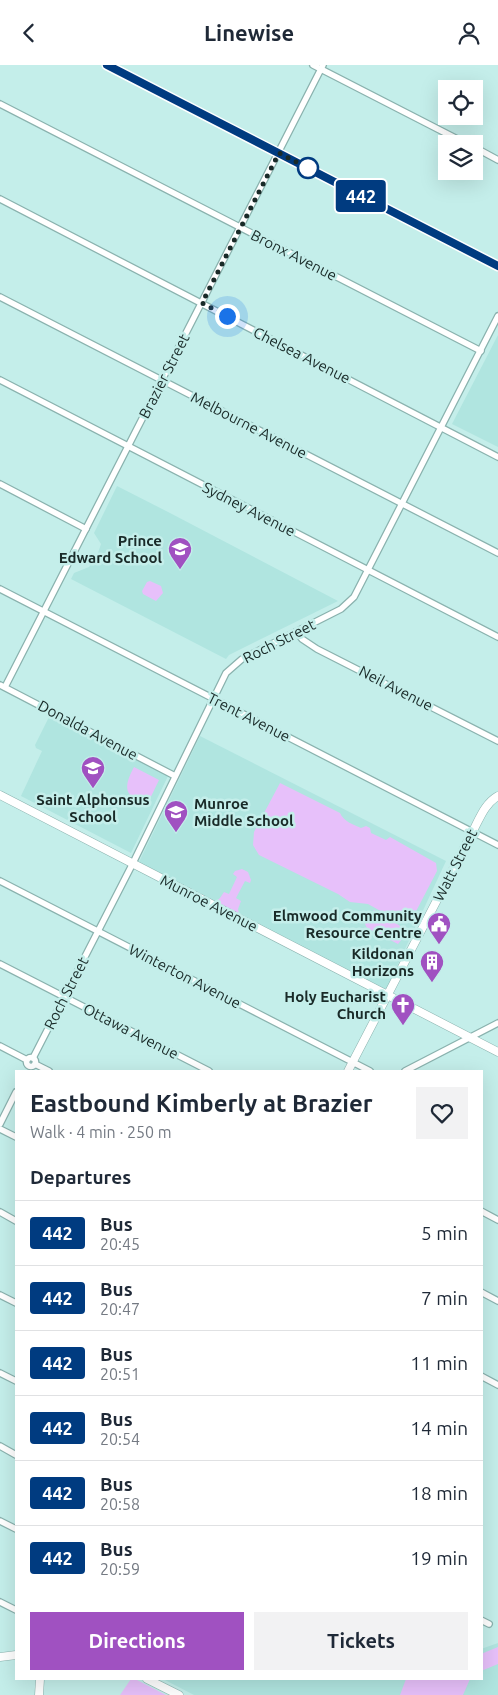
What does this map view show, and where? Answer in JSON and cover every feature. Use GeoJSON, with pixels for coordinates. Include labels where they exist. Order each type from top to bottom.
{"type":"FeatureCollection","features":[{"type":"Feature","properties":{"kind":"street"},"geometry":{"type":"LineString","coordinates":[[107,65],[498,266]]}},
{"type":"Feature","properties":{"kind":"street"},"geometry":{"type":"LineString","coordinates":[[313,65],[322,67],[450,135]]}},
{"type":"Feature","properties":{"kind":"street","name":"Brazier Street"},"geometry":{"type":"LineString","coordinates":[[2,686],[44,611],[322,67]]}},
{"type":"Feature","properties":{"kind":"street","name":"Bronx Avenue"},"geometry":{"type":"LineString","coordinates":[[0,104],[481,351]]}},
{"type":"Feature","properties":{"kind":"street"},"geometry":{"type":"LineString","coordinates":[[483,152],[498,160]]}},
{"type":"Feature","properties":{"kind":"street","name":"Chelsea Avenue"},"geometry":{"type":"LineString","coordinates":[[0,199],[498,457]]}},
{"type":"Feature","properties":{"kind":"street","name":"Melbourne Avenue"},"geometry":{"type":"LineString","coordinates":[[0,297],[498,553]]}},
{"type":"Feature","properties":{"kind":"street","name":"Roch Street"},"geometry":{"type":"LineString","coordinates":[[30,1064],[133,863],[226,673],[237,663],[341,609],[354,597],[498,316]]}},
{"type":"Feature","properties":{"kind":"street","name":"Sydney Avenue"},"geometry":{"type":"LineString","coordinates":[[0,380],[498,637]]}},
{"type":"Feature","properties":{"kind":"street"},"geometry":{"type":"LineString","coordinates":[[0,484],[86,529]]}},
{"type":"Feature","properties":{"kind":"street","name":"Trent Avenue"},"geometry":{"type":"LineString","coordinates":[[0,589],[498,845]]}},
{"type":"Feature","properties":{"kind":"street","name":"Neil Avenue"},"geometry":{"type":"LineString","coordinates":[[296,632],[302,639],[317,649],[498,741]]}},
{"type":"Feature","properties":{"kind":"street","name":"Donalda Avenue"},"geometry":{"type":"LineString","coordinates":[[2,686],[176,776]]}},
{"type":"Feature","properties":{"kind":"street","name":"Munroe Avenue"},"geometry":{"type":"LineString","coordinates":[[0,795],[498,1052]]}},
{"type":"Feature","properties":{"kind":"street","name":"Watt Street"},"geometry":{"type":"LineString","coordinates":[[348,1070],[486,807],[498,796]]}},
{"type":"Feature","properties":{"kind":"street","name":"Winterton Avenue"},"geometry":{"type":"LineString","coordinates":[[0,881],[368,1070]]}},
{"type":"Feature","properties":{"kind":"street","name":"Ottawa Avenue"},"geometry":{"type":"LineString","coordinates":[[0,964],[207,1070]]}},
{"type":"Feature","properties":{"kind":"street"},"geometry":{"type":"LineString","coordinates":[[408,1070],[498,1023]]}},
{"type":"Feature","properties":{"kind":"street"},"geometry":{"type":"LineString","coordinates":[[0,1046],[30,1064],[46,1070]]}},
{"type":"Feature","properties":{"kind":"street"},"geometry":{"type":"LineString","coordinates":[[0,1123],[15,1094]]}},
{"type":"Feature","properties":{"kind":"street"},"geometry":{"type":"LineString","coordinates":[[0,1129],[15,1136]]}},
{"type":"Feature","properties":{"kind":"street"},"geometry":{"type":"LineString","coordinates":[[0,1212],[15,1220]]}},
{"type":"Feature","properties":{"kind":"street"},"geometry":{"type":"LineString","coordinates":[[483,1212],[498,1220]]}},
{"type":"Feature","properties":{"kind":"street"},"geometry":{"type":"LineString","coordinates":[[483,1293],[498,1301]]}},
{"type":"Feature","properties":{"kind":"street"},"geometry":{"type":"LineString","coordinates":[[0,1295],[15,1302]]}},
{"type":"Feature","properties":{"kind":"street"},"geometry":{"type":"LineString","coordinates":[[0,1373],[15,1380]]}},
{"type":"Feature","properties":{"kind":"street"},"geometry":{"type":"LineString","coordinates":[[483,1377],[498,1385]]}},
{"type":"Feature","properties":{"kind":"street"},"geometry":{"type":"LineString","coordinates":[[0,1446],[15,1454]]}},
{"type":"Feature","properties":{"kind":"street"},"geometry":{"type":"LineString","coordinates":[[0,1521],[15,1528]]}},
{"type":"Feature","properties":{"kind":"street"},"geometry":{"type":"LineString","coordinates":[[0,1602],[15,1610]]}},
{"type":"Feature","properties":{"kind":"street"},"geometry":{"type":"LineString","coordinates":[[483,1621],[489,1625]]}},
{"type":"Feature","properties":{"kind":"street"},"geometry":{"type":"LineString","coordinates":[[0,1657],[15,1655]]}},
{"type":"Feature","properties":{"kind":"street"},"geometry":{"type":"LineString","coordinates":[[39,1695],[40,1680]]}},
{"type":"Feature","properties":{"kind":"street"},"geometry":{"type":"LineString","coordinates":[[149,1680],[179,1695]]}},
{"type":"Feature","properties":{"kind":"shaded area"},"geometry":{"type":"Polygon","coordinates":[[[498,335],[498,447],[452,424],[498,335]]]}},
{"type":"Feature","properties":{"kind":"shaded area","name":"Prince Edward School"},"geometry":{"type":"Polygon","coordinates":[[[117,486],[338,601],[229,655],[226,659],[71,579],[74,573],[89,567],[97,556],[101,544],[94,533],[117,486]]]}},
{"type":"Feature","properties":{"kind":"shaded area"},"geometry":{"type":"Polygon","coordinates":[[[150,581],[161,586],[163,593],[156,601],[143,594],[142,591],[147,582],[150,581]]]}},
{"type":"Feature","properties":{"kind":"shaded area","name":"Saint Alphonsus School"},"geometry":{"type":"Polygon","coordinates":[[[50,715],[168,776],[131,853],[21,796],[42,751],[36,748],[35,745],[50,715]]]}},
{"type":"Feature","properties":{"kind":"shaded area"},"geometry":{"type":"Polygon","coordinates":[[[200,736],[446,861],[386,990],[138,864],[200,736]]]}},
{"type":"Feature","properties":{"kind":"shaded area"},"geometry":{"type":"Polygon","coordinates":[[[134,767],[159,780],[146,807],[133,799],[128,790],[128,780],[134,767]]]}},
{"type":"Feature","properties":{"kind":"shaded area"},"geometry":{"type":"Polygon","coordinates":[[[280,783],[340,813],[352,824],[361,828],[366,826],[370,828],[371,833],[386,840],[390,837],[436,863],[437,871],[412,919],[402,923],[368,904],[350,902],[338,894],[259,855],[253,845],[254,832],[280,783]]]}},
{"type":"Feature","properties":{"kind":"shaded area"},"geometry":{"type":"Polygon","coordinates":[[[242,869],[248,872],[251,880],[250,883],[245,881],[236,898],[241,901],[238,909],[239,914],[215,902],[224,892],[229,894],[237,877],[233,874],[235,871],[242,869]]]}},
{"type":"Feature","properties":{"kind":"shaded area"},"geometry":{"type":"Polygon","coordinates":[[[374,910],[402,927],[407,933],[398,944],[367,928],[365,924],[374,910]]]}},
{"type":"Feature","properties":{"kind":"shaded area"},"geometry":{"type":"Polygon","coordinates":[[[498,1643],[498,1695],[194,1695],[165,1680],[483,1680],[483,1648],[498,1643]]]}},
{"type":"Feature","properties":{"kind":"shaded area"},"geometry":{"type":"Polygon","coordinates":[[[498,1647],[498,1664],[483,1670],[483,1653],[498,1647]]]}},
{"type":"Feature","properties":{"kind":"shaded area"},"geometry":{"type":"Polygon","coordinates":[[[130,1680],[137,1680],[166,1695],[120,1695],[130,1680]]]}},
{"type":"Feature","properties":{"kind":"shaded area"},"geometry":{"type":"Polygon","coordinates":[[[406,1680],[470,1680],[463,1695],[400,1695],[406,1680]]]}},
{"type":"Feature","properties":{"kind":"bus line","name":"442"},"geometry":{"type":"LineString","coordinates":[[107,65],[498,266]]}},
{"type":"Feature","properties":{"kind":"place","name":"Prince Edward School"},"geometry":{"type":"Point","coordinates":[180,570]}},
{"type":"Feature","properties":{"kind":"place","name":"Saint Alphonsus School"},"geometry":{"type":"Point","coordinates":[93,789]}},
{"type":"Feature","properties":{"kind":"place","name":"Munroe Middle School"},"geometry":{"type":"Point","coordinates":[176,833]}},
{"type":"Feature","properties":{"kind":"place","name":"Elmwood Community Resource Centre"},"geometry":{"type":"Point","coordinates":[439,945]}},
{"type":"Feature","properties":{"kind":"place","name":"Kildonan Horizons"},"geometry":{"type":"Point","coordinates":[432,983]}},
{"type":"Feature","properties":{"kind":"place","name":"Holy Eucharist Church"},"geometry":{"type":"Point","coordinates":[403,1026]}},
{"type":"Feature","properties":{"kind":"route"},"geometry":{"type":"LineString","coordinates":[[227,316],[202,303],[279,153],[308,168]]}}]}
